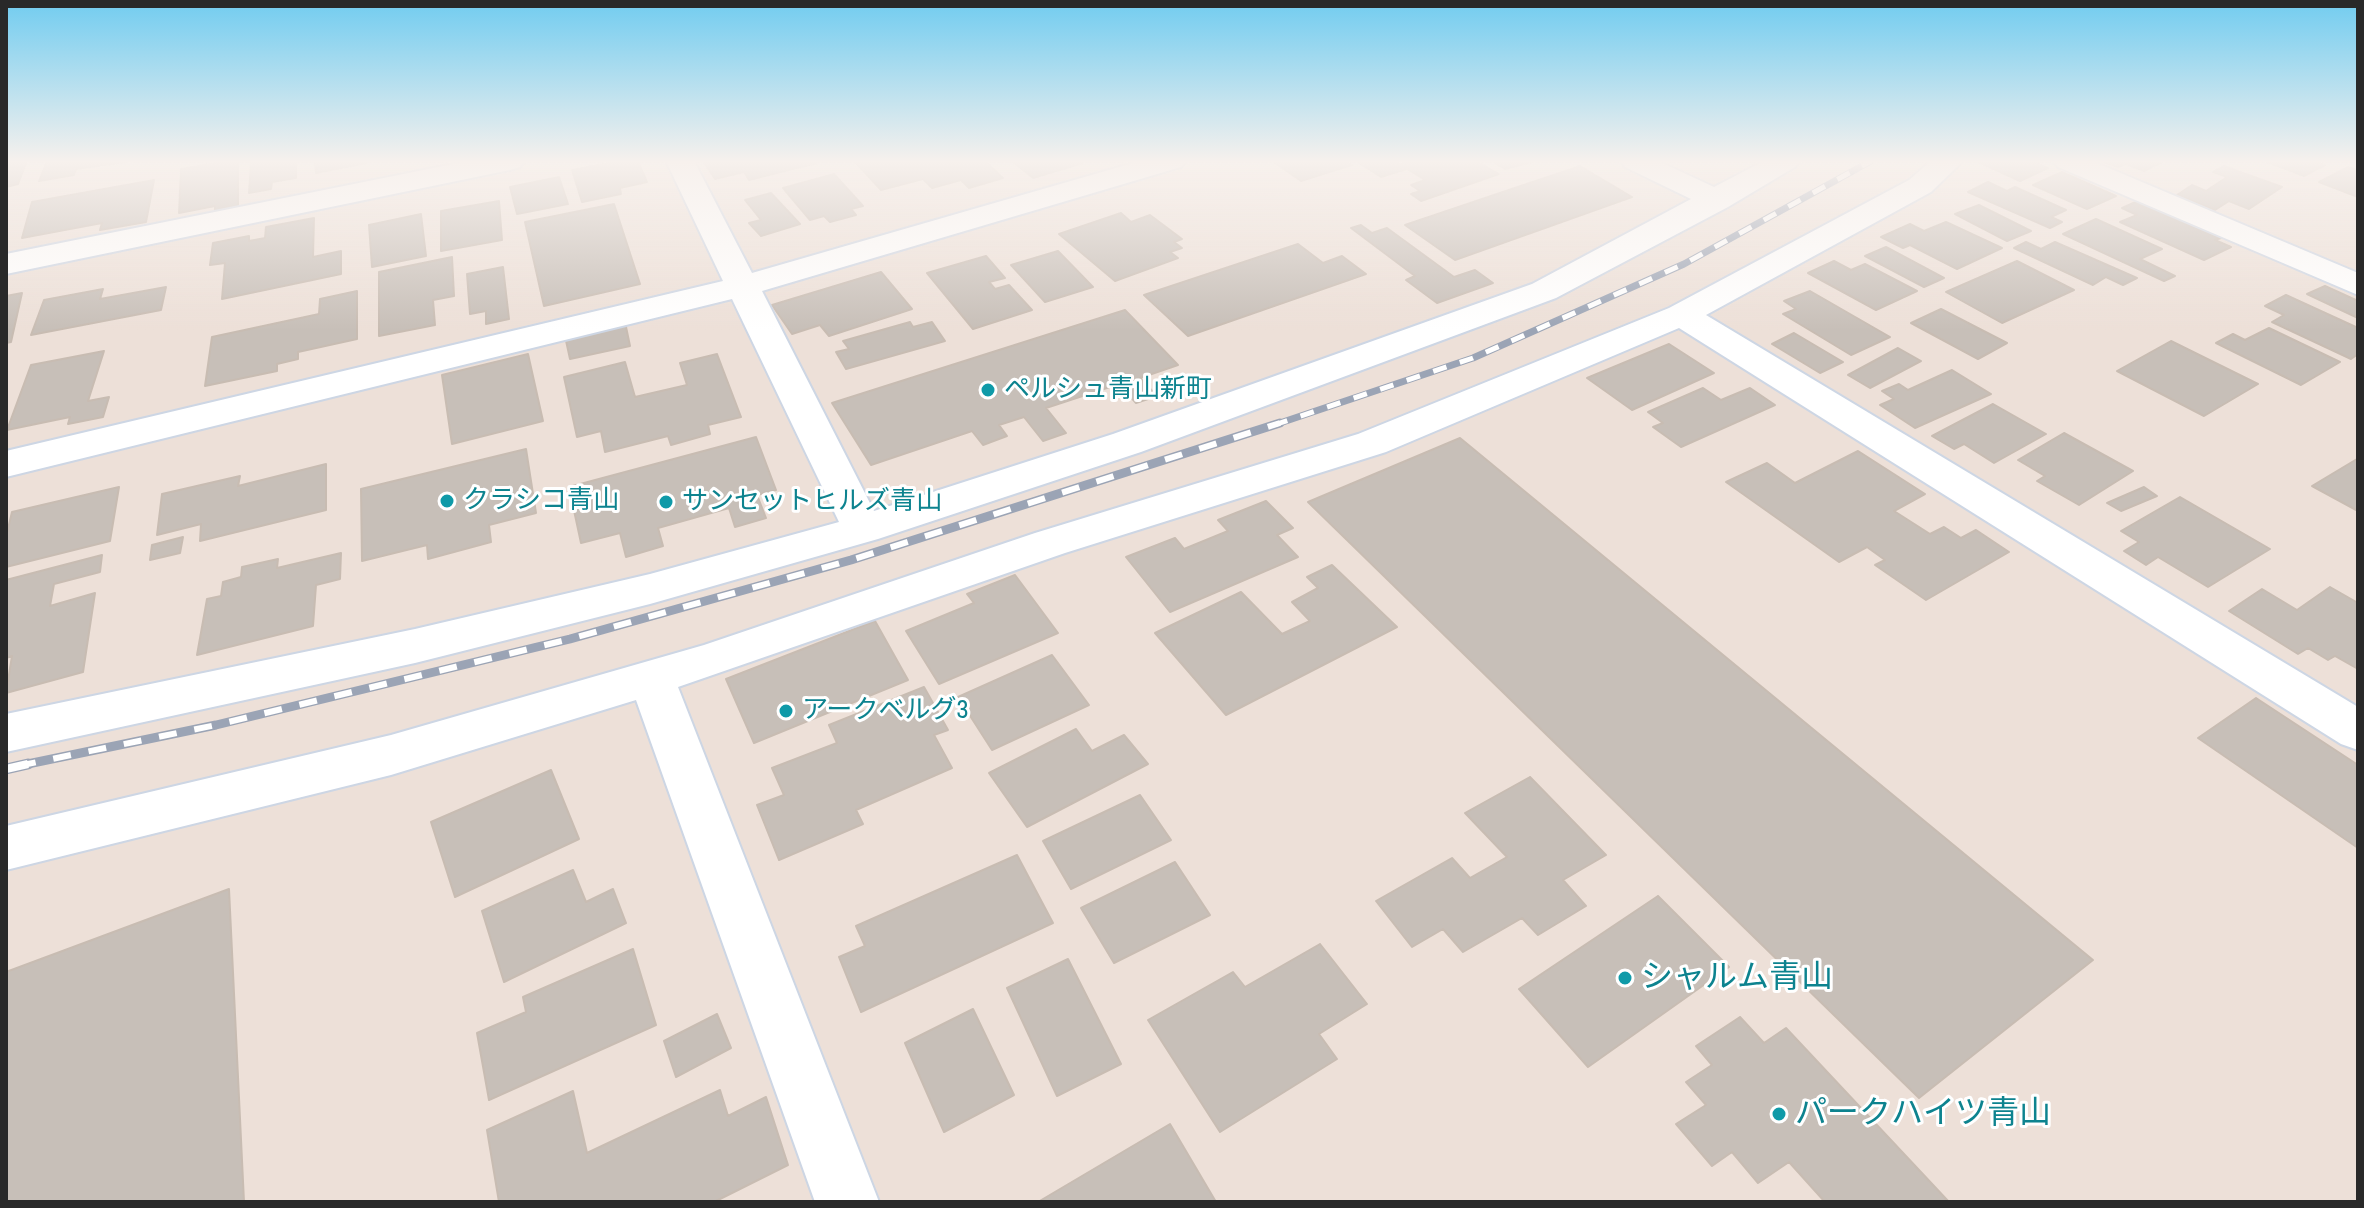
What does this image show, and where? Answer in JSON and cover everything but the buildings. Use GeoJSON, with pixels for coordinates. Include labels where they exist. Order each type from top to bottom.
{"type":"FeatureCollection","features":[{"type":"Feature","properties":{"kind":"street"},"geometry":{"type":"LineString","coordinates":[[6,264],[234,217]]}},
{"type":"Feature","properties":{"kind":"street"},"geometry":{"type":"LineString","coordinates":[[707,217],[863,529]]}},
{"type":"Feature","properties":{"kind":"street"},"geometry":{"type":"LineString","coordinates":[[6,464],[741,287],[979,217]]}},
{"type":"Feature","properties":{"kind":"street"},"geometry":{"type":"LineString","coordinates":[[6,733],[430,643],[650,589],[863,529],[1127,443],[1544,291],[1684,217]]}},
{"type":"Feature","properties":{"kind":"street"},"geometry":{"type":"LineString","coordinates":[[6,848],[391,755],[651,678],[1050,543],[1372,443],[1681,315],[1862,217]]}},
{"type":"Feature","properties":{"kind":"street"},"geometry":{"type":"LineString","coordinates":[[2200,217],[2358,285]]}},
{"type":"Feature","properties":{"kind":"street"},"geometry":{"type":"LineString","coordinates":[[1681,315],[2358,731]]}},
{"type":"Feature","properties":{"kind":"street"},"geometry":{"type":"LineString","coordinates":[[651,678],[847,1202]]}},
{"type":"Feature","properties":{"kind":"railway"},"geometry":{"type":"LineString","coordinates":[[1279,423],[1473,358],[1684,264],[1769,217]]}},
{"type":"Feature","properties":{"kind":"railway"},"geometry":{"type":"LineString","coordinates":[[18,766],[216,725],[570,639],[851,560],[1279,423]]}},
{"type":"Feature","properties":{"kind":"railway"},"geometry":{"type":"LineString","coordinates":[[1274,425],[1279,423]]}},
{"type":"Feature","properties":{"kind":"railway"},"geometry":{"type":"LineString","coordinates":[[6,769],[28,764]]}},
{"type":"Feature","properties":{"kind":"place","name":"ペルシュ青山新町"},"geometry":{"type":"Point","coordinates":[988,390]}},
{"type":"Feature","properties":{"kind":"place","name":"クラシコ青山"},"geometry":{"type":"Point","coordinates":[447,501]}},
{"type":"Feature","properties":{"kind":"place","name":"サンセットヒルズ青山"},"geometry":{"type":"Point","coordinates":[666,502]}},
{"type":"Feature","properties":{"kind":"place","name":"アークベルグ3"},"geometry":{"type":"Point","coordinates":[786,711]}},
{"type":"Feature","properties":{"kind":"place","name":"シャルム青山"},"geometry":{"type":"Point","coordinates":[1625,978]}},
{"type":"Feature","properties":{"kind":"place","name":"パークハイツ青山"},"geometry":{"type":"Point","coordinates":[1779,1114]}}]}
